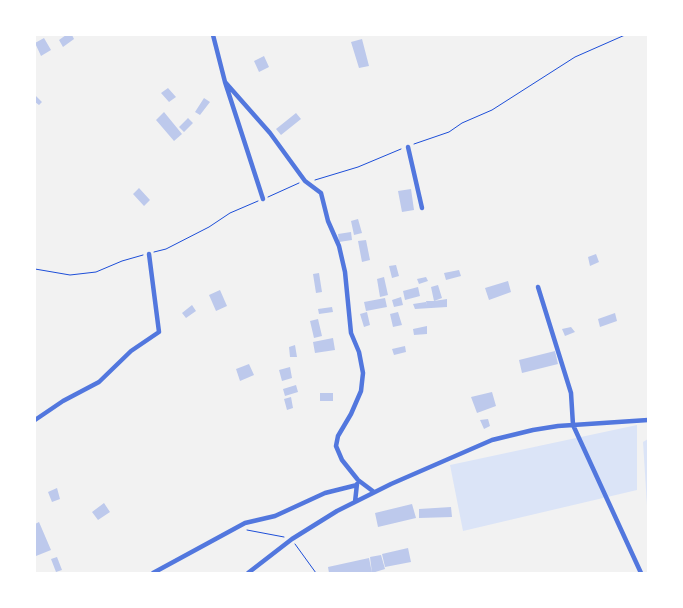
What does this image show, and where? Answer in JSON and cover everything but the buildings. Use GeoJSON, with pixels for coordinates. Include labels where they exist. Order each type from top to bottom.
{"type":"FeatureCollection","features":[{"type":"Feature","properties":{"kind":"street"},"geometry":{"type":"LineString","coordinates":[[213,35],[225,82],[263,199]]}},
{"type":"Feature","properties":{"kind":"street"},"geometry":{"type":"LineString","coordinates":[[225,82],[270,133],[305,181],[321,193],[328,221],[339,246],[345,272],[351,333],[361,358],[363,373],[361,391],[351,414],[338,436],[336,446],[342,460],[357,483],[374,492]]}},
{"type":"Feature","properties":{"kind":"street"},"geometry":{"type":"LineString","coordinates":[[408,146],[422,208]]}},
{"type":"Feature","properties":{"kind":"street"},"geometry":{"type":"LineString","coordinates":[[35,420],[63,401],[99,382],[131,351],[159,332],[149,254]]}},
{"type":"Feature","properties":{"kind":"street"},"geometry":{"type":"LineString","coordinates":[[538,286],[571,393],[573,425],[642,573]]}},
{"type":"Feature","properties":{"kind":"street"},"geometry":{"type":"LineString","coordinates":[[248,573],[292,539],[337,510],[492,440],[533,430],[573,425],[648,420]]}},
{"type":"Feature","properties":{"kind":"street"},"geometry":{"type":"LineString","coordinates":[[354,502],[357,483]]}},
{"type":"Feature","properties":{"kind":"street"},"geometry":{"type":"LineString","coordinates":[[153,573],[245,523],[276,516],[325,493],[357,483]]}},
{"type":"Feature","properties":{"kind":"path"},"geometry":{"type":"LineString","coordinates":[[35,269],[70,275],[96,272],[122,261],[166,249],[230,214],[305,181],[319,179],[358,167],[408,146],[449,132],[462,123],[492,110],[575,57],[625,35]]}},
{"type":"Feature","properties":{"kind":"shaded area"},"geometry":{"type":"Polygon","coordinates":[[[637,425],[637,490],[463,531],[450,465],[637,425]]]}},
{"type":"Feature","properties":{"kind":"shaded area"},"geometry":{"type":"Polygon","coordinates":[[[648,439],[648,521],[643,442],[648,439]]]}}]}
